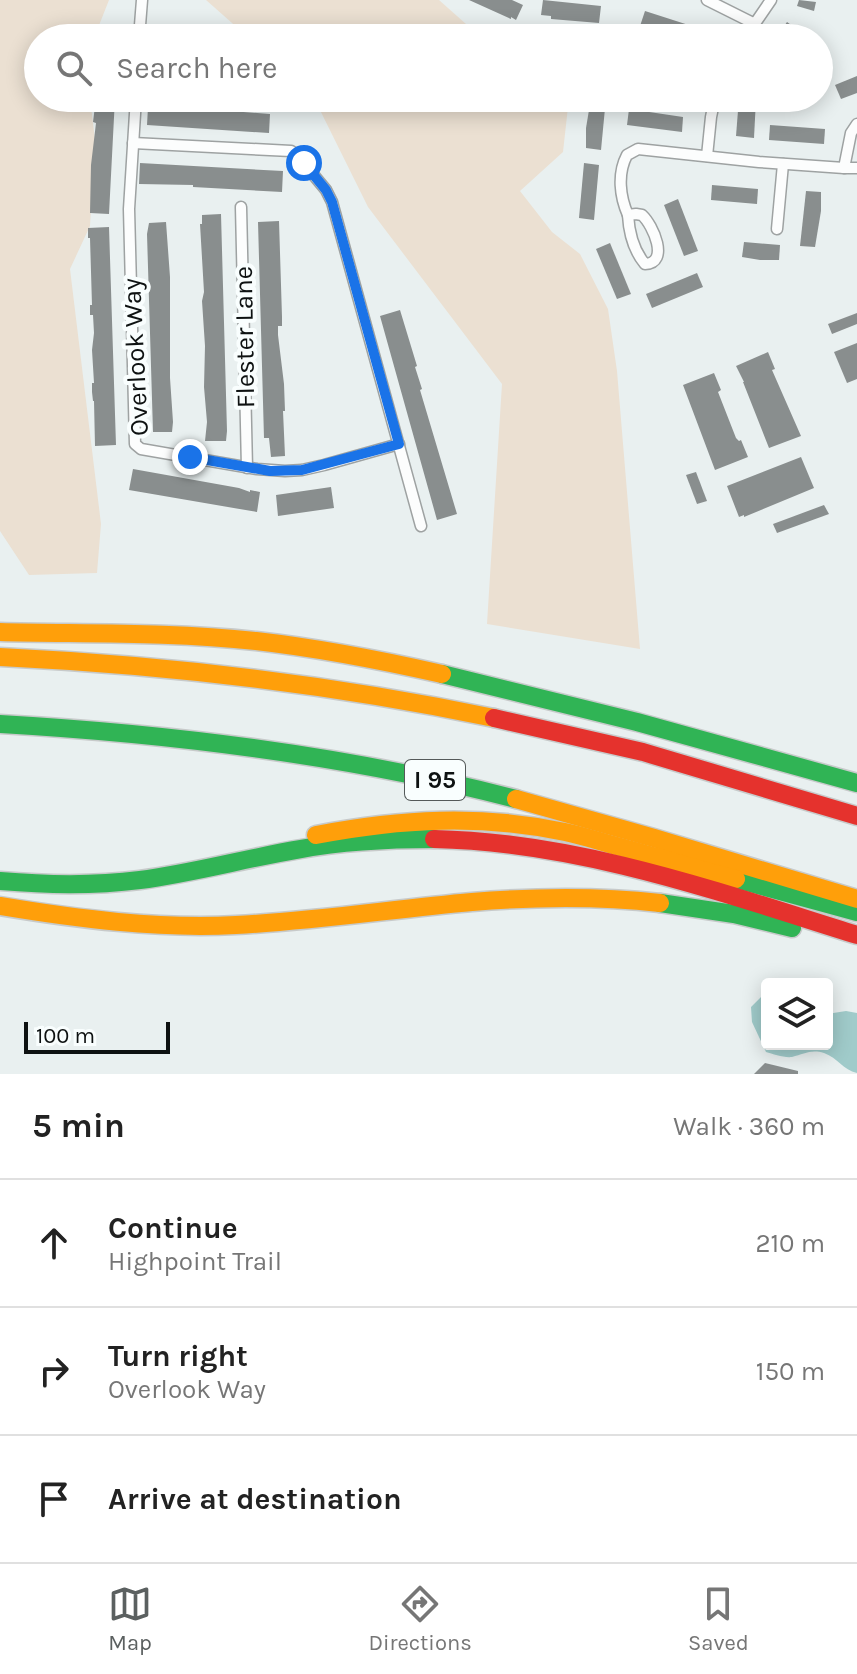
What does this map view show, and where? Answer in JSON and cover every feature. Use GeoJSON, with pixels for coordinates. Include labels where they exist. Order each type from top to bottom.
{"type":"FeatureCollection","features":[{"type":"Feature","properties":{"kind":"highway"},"geometry":{"type":"LineString","coordinates":[[0,630],[197,636],[342,654],[539,696],[857,783]]}},
{"type":"Feature","properties":{"kind":"highway"},"geometry":{"type":"LineString","coordinates":[[0,657],[121,663],[228,673],[401,700],[614,745],[857,816]]}},
{"type":"Feature","properties":{"kind":"highway","name":"I 95"},"geometry":{"type":"LineString","coordinates":[[0,724],[220,742],[447,782],[595,820],[857,899]]}},
{"type":"Feature","properties":{"kind":"highway"},"geometry":{"type":"LineString","coordinates":[[30,883],[147,871],[390,822],[467,821],[565,832],[857,912]]}},
{"type":"Feature","properties":{"kind":"highway"},"geometry":{"type":"LineString","coordinates":[[0,881],[121,882],[337,844],[410,839],[467,841],[529,847],[633,869],[857,935]]}},
{"type":"Feature","properties":{"kind":"highway"},"geometry":{"type":"LineString","coordinates":[[0,906],[125,922],[232,925],[487,901],[552,898],[628,900],[701,909],[774,923],[857,946]]}},
{"type":"Feature","properties":{"kind":"street"},"geometry":{"type":"LineString","coordinates":[[140,24],[142,0]]}},
{"type":"Feature","properties":{"kind":"street"},"geometry":{"type":"LineString","coordinates":[[707,0],[755,24],[771,0]]}},
{"type":"Feature","properties":{"kind":"street","name":"Overlook Way"},"geometry":{"type":"LineString","coordinates":[[135,112],[129,209],[135,444],[141,449],[270,471],[302,470],[399,444]]}},
{"type":"Feature","properties":{"kind":"street"},"geometry":{"type":"LineString","coordinates":[[707,156],[712,112]]}},
{"type":"Feature","properties":{"kind":"street"},"geometry":{"type":"LineString","coordinates":[[844,168],[851,133],[857,124]]}},
{"type":"Feature","properties":{"kind":"street"},"geometry":{"type":"LineString","coordinates":[[133,143],[291,151],[326,190],[332,202],[421,526]]}},
{"type":"Feature","properties":{"kind":"street"},"geometry":{"type":"LineString","coordinates":[[628,215],[642,215],[650,226],[659,254],[651,265],[645,264],[639,257],[621,191],[621,173],[627,155],[638,149],[783,164],[857,168]]}},
{"type":"Feature","properties":{"kind":"street"},"geometry":{"type":"LineString","coordinates":[[777,229],[783,164]]}},
{"type":"Feature","properties":{"kind":"street","name":"Flester Lane"},"geometry":{"type":"LineString","coordinates":[[241,207],[247,468]]}},
{"type":"Feature","properties":{"kind":"shaded area"},"geometry":{"type":"Polygon","coordinates":[[[0,0],[109,0],[100,24],[24,24],[24,112],[92,112],[95,140],[90,226],[70,269],[101,524],[97,573],[29,575],[0,531],[0,0]]]}},
{"type":"Feature","properties":{"kind":"shaded area"},"geometry":{"type":"Polygon","coordinates":[[[206,0],[439,0],[466,24],[233,24],[206,0]]]}},
{"type":"Feature","properties":{"kind":"shaded area"},"geometry":{"type":"Polygon","coordinates":[[[321,112],[567,112],[563,152],[520,191],[552,232],[580,254],[608,309],[617,371],[640,649],[487,624],[502,384],[368,207],[321,112]]]}},
{"type":"Feature","properties":{"kind":"water"},"geometry":{"type":"Polygon","coordinates":[[[761,997],[761,1041],[752,1022],[751,1007],[761,997]]]}},
{"type":"Feature","properties":{"kind":"water"},"geometry":{"type":"Polygon","coordinates":[[[833,1013],[857,1013],[857,1073],[819,1052],[789,1057],[766,1052],[833,1050],[833,1013]]]}},
{"type":"Feature","properties":{"kind":"building"},"geometry":{"type":"Polygon","coordinates":[[[469,0],[512,0],[523,5],[516,20],[469,0]]]}},
{"type":"Feature","properties":{"kind":"building"},"geometry":{"type":"Polygon","coordinates":[[[543,0],[601,6],[599,23],[551,19],[551,16],[541,15],[543,0]]]}},
{"type":"Feature","properties":{"kind":"building"},"geometry":{"type":"Polygon","coordinates":[[[799,0],[816,2],[814,11],[797,6],[799,0]]]}},
{"type":"Feature","properties":{"kind":"building"},"geometry":{"type":"Polygon","coordinates":[[[645,11],[685,24],[641,24],[645,11]]]}},
{"type":"Feature","properties":{"kind":"building"},"geometry":{"type":"Polygon","coordinates":[[[857,76],[857,93],[841,99],[835,85],[857,76]]]}},
{"type":"Feature","properties":{"kind":"building"},"geometry":{"type":"Polygon","coordinates":[[[94,112],[114,112],[109,214],[90,213],[96,123],[93,122],[94,112]]]}},
{"type":"Feature","properties":{"kind":"building"},"geometry":{"type":"Polygon","coordinates":[[[148,112],[270,114],[269,133],[147,125],[148,112]]]}},
{"type":"Feature","properties":{"kind":"building"},"geometry":{"type":"Polygon","coordinates":[[[589,112],[605,112],[601,150],[586,148],[589,112]]]}},
{"type":"Feature","properties":{"kind":"building"},"geometry":{"type":"Polygon","coordinates":[[[629,112],[683,117],[682,132],[627,125],[629,112]]]}},
{"type":"Feature","properties":{"kind":"building"},"geometry":{"type":"Polygon","coordinates":[[[738,112],[755,112],[754,138],[736,136],[738,112]]]}},
{"type":"Feature","properties":{"kind":"building"},"geometry":{"type":"Polygon","coordinates":[[[770,125],[825,129],[824,144],[769,140],[770,125]]]}},
{"type":"Feature","properties":{"kind":"building"},"geometry":{"type":"Polygon","coordinates":[[[140,163],[283,171],[282,192],[139,184],[140,163]]]}},
{"type":"Feature","properties":{"kind":"building"},"geometry":{"type":"Polygon","coordinates":[[[584,163],[599,165],[594,220],[579,218],[584,163]]]}},
{"type":"Feature","properties":{"kind":"building"},"geometry":{"type":"Polygon","coordinates":[[[712,185],[758,189],[757,204],[711,200],[712,185]]]}},
{"type":"Feature","properties":{"kind":"building"},"geometry":{"type":"Polygon","coordinates":[[[806,191],[821,192],[815,247],[800,246],[806,191]]]}},
{"type":"Feature","properties":{"kind":"building"},"geometry":{"type":"Polygon","coordinates":[[[678,199],[698,251],[684,256],[664,205],[678,199]]]}},
{"type":"Feature","properties":{"kind":"building"},"geometry":{"type":"Polygon","coordinates":[[[221,214],[227,431],[226,441],[205,441],[207,422],[200,224],[202,215],[221,214]]]}},
{"type":"Feature","properties":{"kind":"building"},"geometry":{"type":"Polygon","coordinates":[[[279,221],[282,326],[278,326],[278,335],[284,384],[285,456],[271,457],[269,438],[264,438],[258,222],[279,221]]]}},
{"type":"Feature","properties":{"kind":"building"},"geometry":{"type":"Polygon","coordinates":[[[166,222],[173,422],[172,432],[153,432],[147,234],[149,223],[166,222]]]}},
{"type":"Feature","properties":{"kind":"building"},"geometry":{"type":"Polygon","coordinates":[[[109,227],[116,445],[95,446],[92,392],[94,333],[93,315],[90,315],[88,228],[109,227]]]}},
{"type":"Feature","properties":{"kind":"building"},"geometry":{"type":"Polygon","coordinates":[[[744,242],[780,245],[779,260],[742,257],[744,242]]]}},
{"type":"Feature","properties":{"kind":"building"},"geometry":{"type":"Polygon","coordinates":[[[610,243],[631,294],[617,299],[596,249],[610,243]]]}},
{"type":"Feature","properties":{"kind":"building"},"geometry":{"type":"Polygon","coordinates":[[[697,273],[703,287],[652,308],[646,294],[697,273]]]}},
{"type":"Feature","properties":{"kind":"building"},"geometry":{"type":"Polygon","coordinates":[[[400,310],[457,514],[437,520],[380,316],[400,310]]]}},
{"type":"Feature","properties":{"kind":"building"},"geometry":{"type":"Polygon","coordinates":[[[857,313],[857,324],[832,334],[828,324],[857,313]]]}},
{"type":"Feature","properties":{"kind":"building"},"geometry":{"type":"Polygon","coordinates":[[[857,343],[857,379],[847,383],[834,352],[857,343]]]}},
{"type":"Feature","properties":{"kind":"building"},"geometry":{"type":"Polygon","coordinates":[[[768,352],[775,369],[772,370],[801,436],[769,448],[736,366],[768,352]]]}},
{"type":"Feature","properties":{"kind":"building"},"geometry":{"type":"Polygon","coordinates":[[[714,373],[736,438],[741,440],[748,457],[715,470],[683,385],[714,373]]]}},
{"type":"Feature","properties":{"kind":"building"},"geometry":{"type":"Polygon","coordinates":[[[801,457],[814,488],[739,517],[727,486],[801,457]]]}},
{"type":"Feature","properties":{"kind":"building"},"geometry":{"type":"Polygon","coordinates":[[[133,469],[260,492],[257,512],[129,490],[133,469]]]}},
{"type":"Feature","properties":{"kind":"building"},"geometry":{"type":"Polygon","coordinates":[[[696,472],[707,501],[697,504],[686,475],[696,472]]]}},
{"type":"Feature","properties":{"kind":"building"},"geometry":{"type":"Polygon","coordinates":[[[331,487],[334,508],[278,516],[276,495],[331,487]]]}},
{"type":"Feature","properties":{"kind":"building"},"geometry":{"type":"Polygon","coordinates":[[[824,505],[829,514],[777,533],[773,524],[824,505]]]}},
{"type":"Feature","properties":{"kind":"building"},"geometry":{"type":"Polygon","coordinates":[[[765,1063],[798,1071],[798,1074],[754,1074],[765,1063]]]}},
{"type":"Feature","properties":{"kind":"traffic: fast"},"geometry":{"type":"LineString","coordinates":[[442,674],[637,722],[857,783]]}},
{"type":"Feature","properties":{"kind":"traffic: fast"},"geometry":{"type":"LineString","coordinates":[[0,724],[130,734],[260,749],[389,770],[516,799]]}},
{"type":"Feature","properties":{"kind":"traffic: fast"},"geometry":{"type":"LineString","coordinates":[[0,881],[70,884],[122,882],[318,846],[434,839]]}},
{"type":"Feature","properties":{"kind":"traffic: fast"},"geometry":{"type":"LineString","coordinates":[[736,879],[857,912]]}},
{"type":"Feature","properties":{"kind":"traffic: fast"},"geometry":{"type":"LineString","coordinates":[[660,903],[734,914],[792,928]]}},
{"type":"Feature","properties":{"kind":"traffic: slow"},"geometry":{"type":"LineString","coordinates":[[0,632],[160,635],[256,641],[349,655],[442,674]]}},
{"type":"Feature","properties":{"kind":"traffic: slow"},"geometry":{"type":"LineString","coordinates":[[0,657],[124,665],[248,678],[371,695],[494,718]]}},
{"type":"Feature","properties":{"kind":"traffic: slow"},"geometry":{"type":"LineString","coordinates":[[516,799],[857,899]]}},
{"type":"Feature","properties":{"kind":"traffic: slow"},"geometry":{"type":"LineString","coordinates":[[316,835],[409,822],[471,821],[533,826],[736,879]]}},
{"type":"Feature","properties":{"kind":"traffic: slow"},"geometry":{"type":"LineString","coordinates":[[0,906],[118,922],[206,926],[295,921],[519,899],[589,898],[660,903]]}},
{"type":"Feature","properties":{"kind":"traffic: jam"},"geometry":{"type":"LineString","coordinates":[[494,718],[643,752],[857,816]]}},
{"type":"Feature","properties":{"kind":"traffic: jam"},"geometry":{"type":"LineString","coordinates":[[434,839],[488,842],[596,859],[701,887],[857,935]]}},
{"type":"Feature","properties":{"kind":"route"},"geometry":{"type":"LineString","coordinates":[[190,457],[270,471],[302,470],[399,444],[332,202],[304,163]]}}]}
